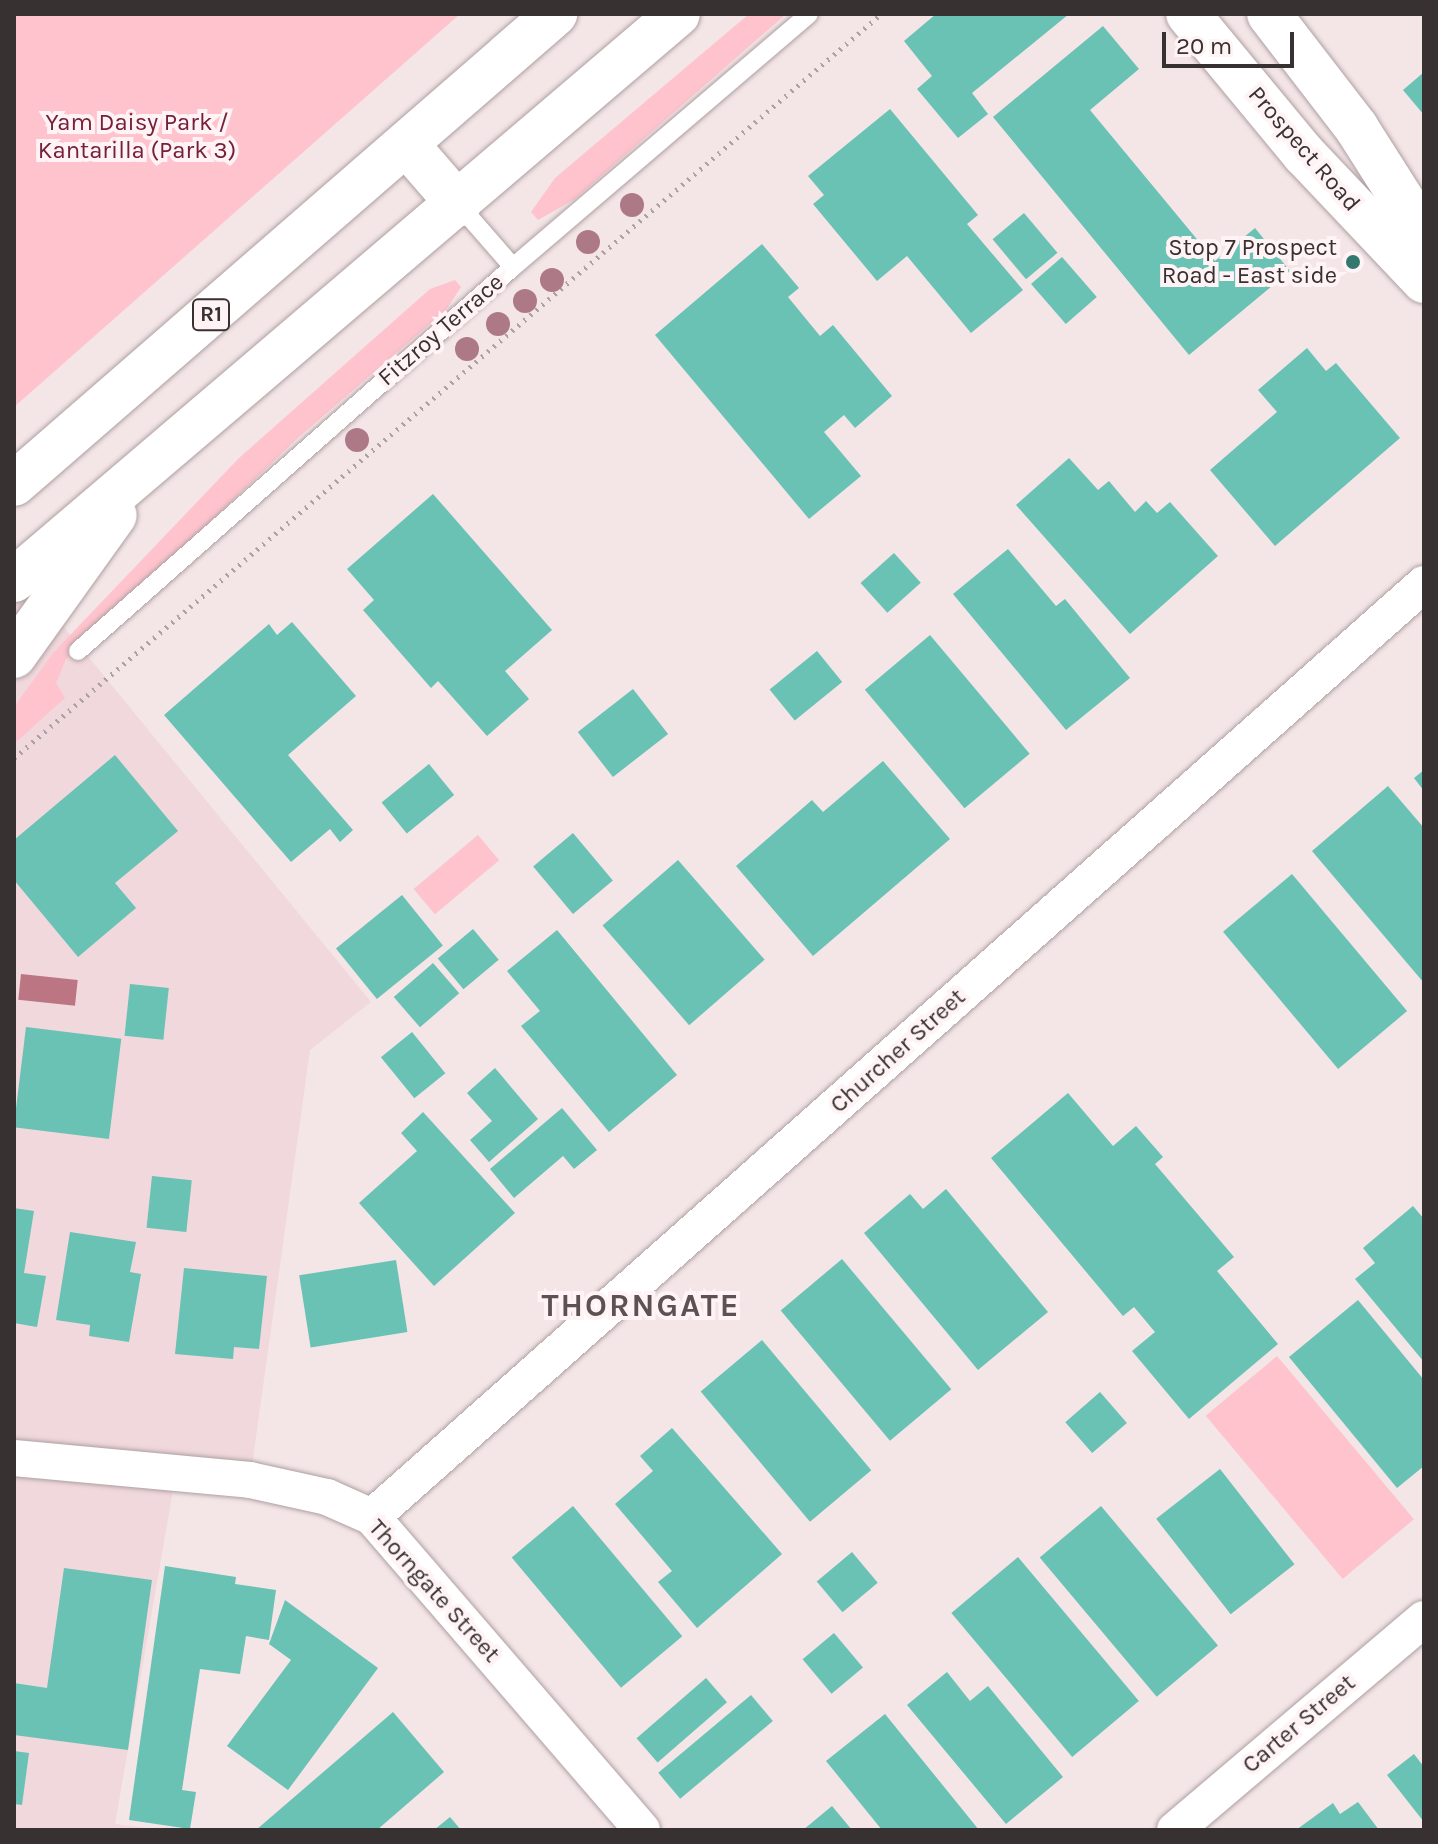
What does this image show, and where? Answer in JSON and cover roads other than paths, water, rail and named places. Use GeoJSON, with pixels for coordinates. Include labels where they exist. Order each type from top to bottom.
{"type":"FeatureCollection","features":[{"type":"Feature","properties":{"kind":"main road","name":"R1"},"geometry":{"type":"LineString","coordinates":[[14,484],[555,14]]}},
{"type":"Feature","properties":{"kind":"main road"},"geometry":{"type":"LineString","coordinates":[[14,580],[459,205],[678,14]]}},
{"type":"Feature","properties":{"kind":"main road","name":"Prospect Road"},"geometry":{"type":"LineString","coordinates":[[1188,14],[1304,154],[1424,281]]}},
{"type":"Feature","properties":{"kind":"main road","name":"Prospect Road"},"geometry":{"type":"LineString","coordinates":[[1269,14],[1356,127],[1424,234]]}},
{"type":"Feature","properties":{"kind":"main road"},"geometry":{"type":"LineString","coordinates":[[407,145],[459,205]]}},
{"type":"Feature","properties":{"kind":"main road"},"geometry":{"type":"LineString","coordinates":[[14,656],[153,461]]}},
{"type":"Feature","properties":{"kind":"street","name":"Churcher Street"},"geometry":{"type":"LineString","coordinates":[[372,1517],[1424,584]]}},
{"type":"Feature","properties":{"kind":"street","name":"Thorngate Street"},"geometry":{"type":"LineString","coordinates":[[14,1458],[250,1480],[327,1497],[372,1517],[642,1830]]}},
{"type":"Feature","properties":{"kind":"street","name":"Carter Street"},"geometry":{"type":"LineString","coordinates":[[1175,1830],[1424,1619]]}},
{"type":"Feature","properties":{"kind":"lane","name":"Fitzroy Terrace"},"geometry":{"type":"LineString","coordinates":[[78,651],[513,267],[809,14]]}},
{"type":"Feature","properties":{"kind":"lane"},"geometry":{"type":"LineString","coordinates":[[459,205],[513,267]]}},
{"type":"Feature","properties":{"kind":"place","name":"Stop 7 Prospect Road - East side"},"geometry":{"type":"Point","coordinates":[1353,262]}},
{"type":"Feature","properties":{"kind":"district","name":"THORNGATE"},"geometry":{"type":"Point","coordinates":[641,1306]}},
{"type":"Feature","properties":{"kind":"park label","name":"Yam Daisy Park / Kantarilla (Park 3)"},"geometry":{"type":"Point","coordinates":[137,137]}}]}
